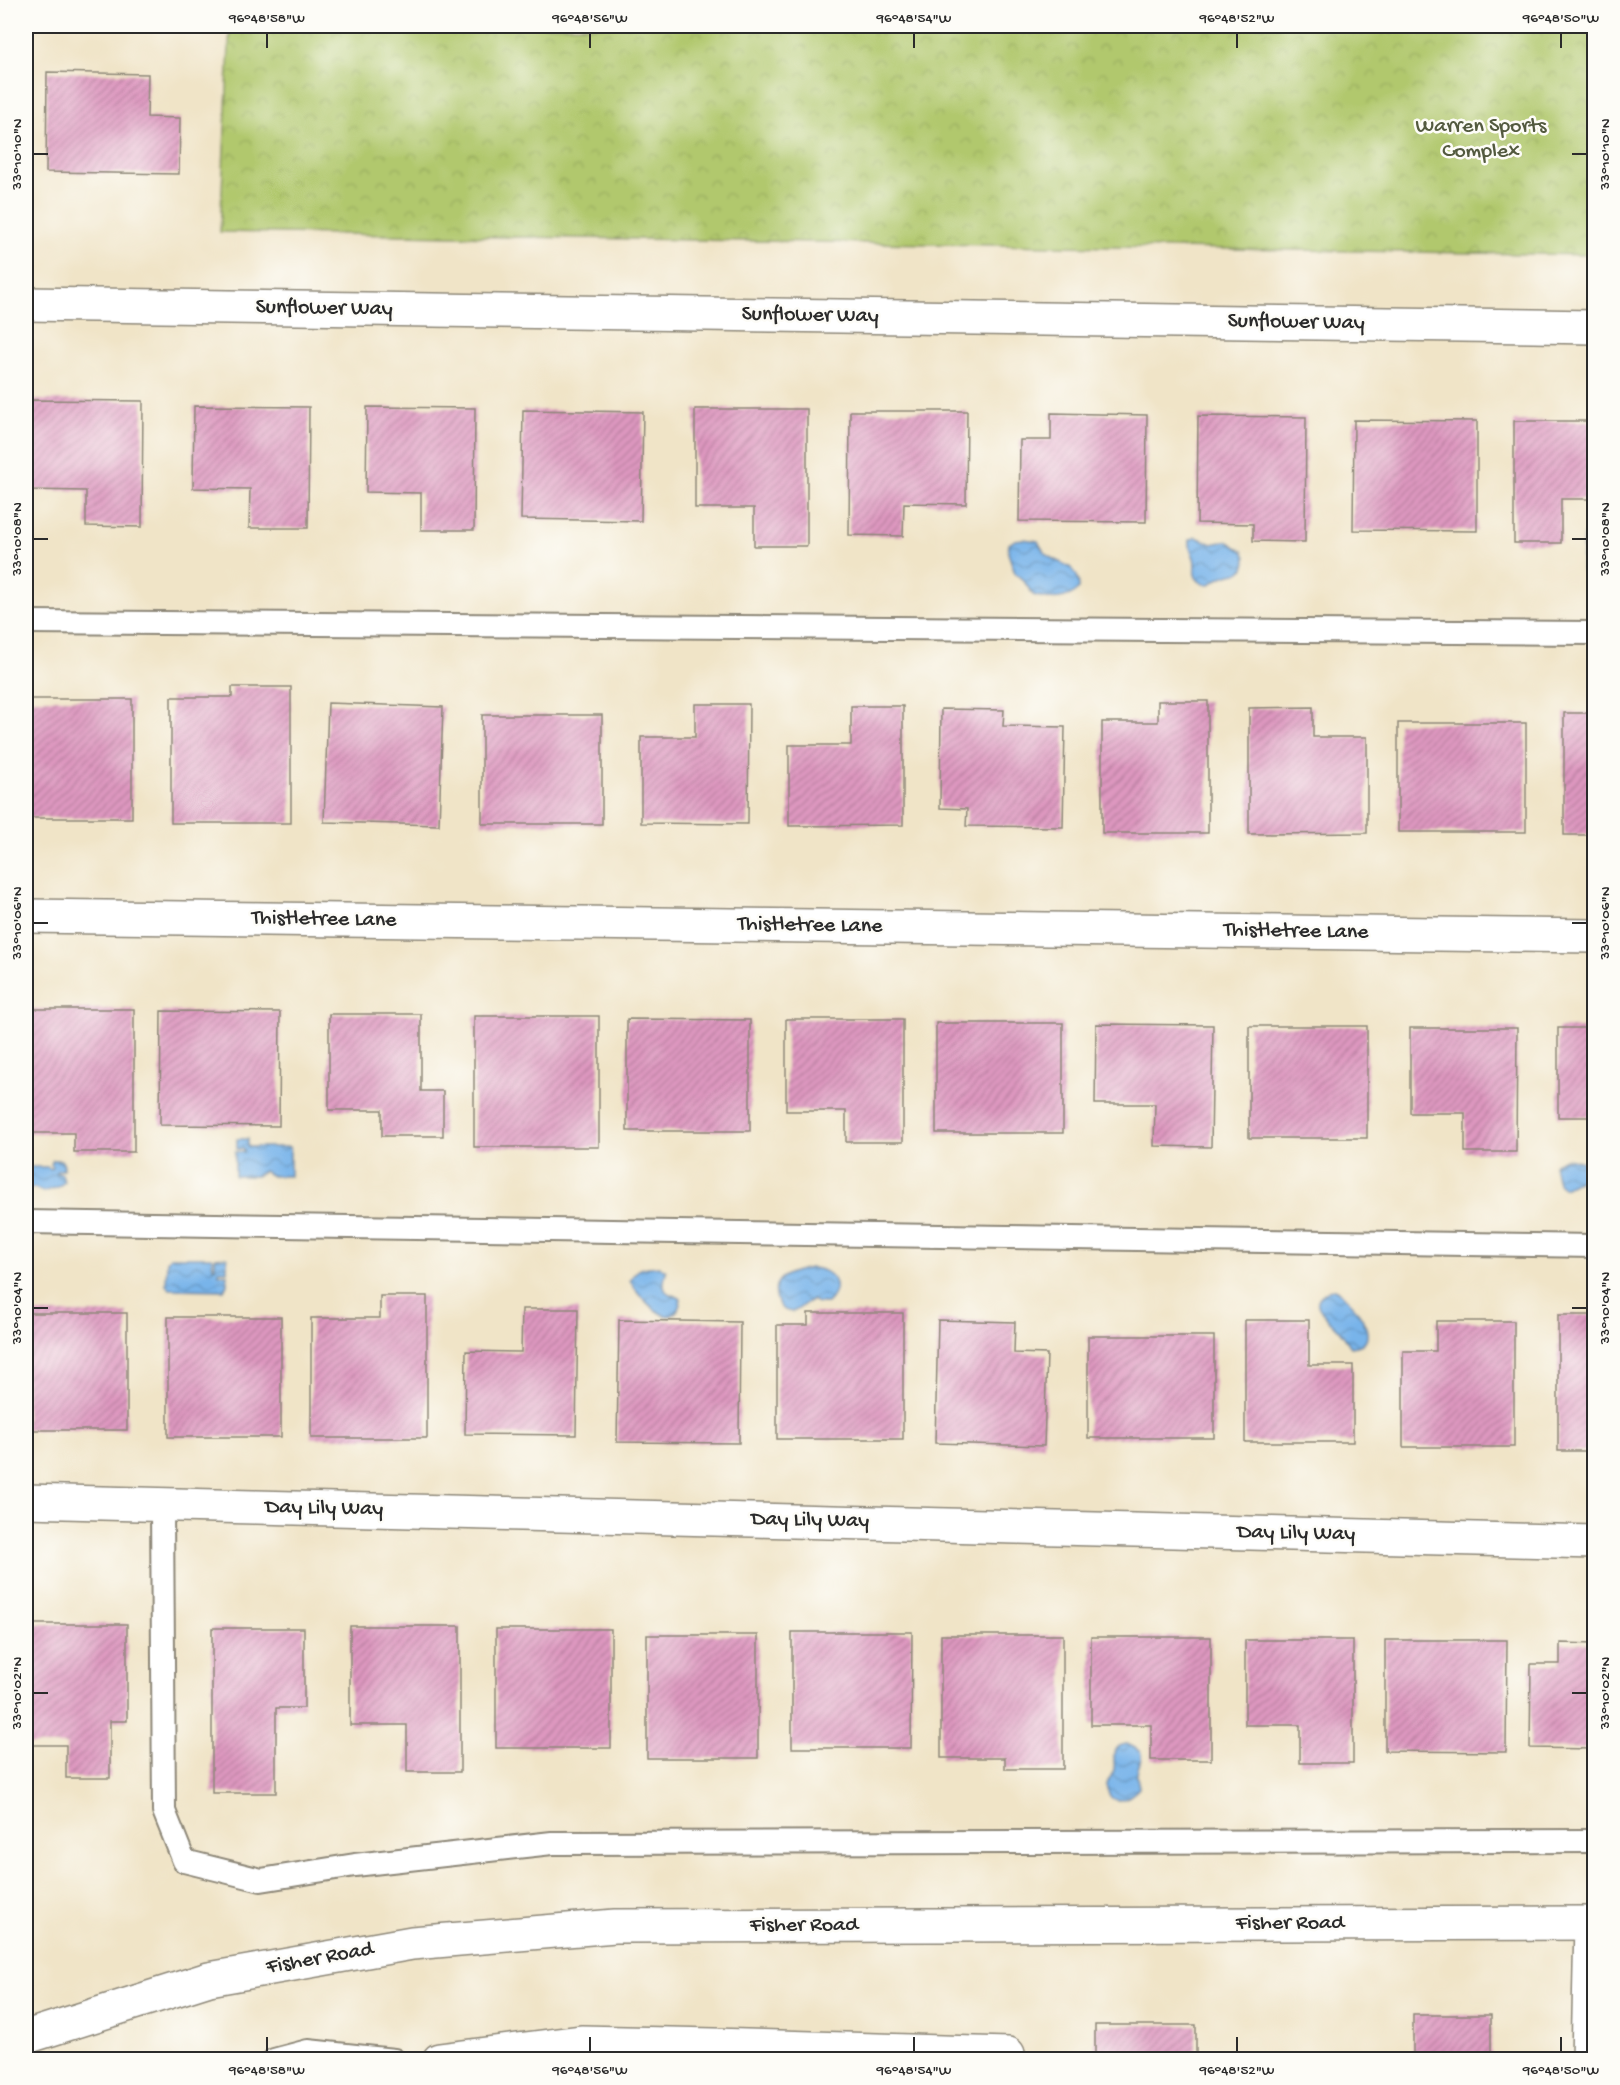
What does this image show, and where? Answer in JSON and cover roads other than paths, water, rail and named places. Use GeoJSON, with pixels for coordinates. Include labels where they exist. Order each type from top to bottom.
{"type":"FeatureCollection","features":[{"type":"Feature","properties":{"kind":"street","name":"Sunflower Way"},"geometry":{"type":"LineString","coordinates":[[26,304],[1594,327]]}},
{"type":"Feature","properties":{"kind":"street","name":"Thistletree Lane"},"geometry":{"type":"LineString","coordinates":[[26,916],[1594,936]]}},
{"type":"Feature","properties":{"kind":"street","name":"Day Lily Way"},"geometry":{"type":"LineString","coordinates":[[26,1501],[1594,1542]]}},
{"type":"Feature","properties":{"kind":"street","name":"Fisher Road"},"geometry":{"type":"LineString","coordinates":[[26,2037],[209,1979],[412,1943],[615,1926],[1593,1923]]}},
{"type":"Feature","properties":{"kind":"street"},"geometry":{"type":"LineString","coordinates":[[1588,2060],[1593,1923]]}},
{"type":"Feature","properties":{"kind":"street"},"geometry":{"type":"LineString","coordinates":[[439,2060],[581,2043],[714,2052],[1008,2057]]}},
{"type":"Feature","properties":{"kind":"lane"},"geometry":{"type":"LineString","coordinates":[[26,622],[1594,633]]}},
{"type":"Feature","properties":{"kind":"lane"},"geometry":{"type":"LineString","coordinates":[[26,1222],[1594,1246]]}},
{"type":"Feature","properties":{"kind":"lane"},"geometry":{"type":"LineString","coordinates":[[162,1504],[164,1811],[184,1861],[261,1881],[355,1865],[552,1843],[1594,1841]]}},
{"type":"Feature","properties":{"kind":"lane"},"geometry":{"type":"LineString","coordinates":[[274,2060],[308,2052],[394,2060]]}},
{"type":"Feature","properties":{"kind":"water"},"geometry":{"type":"Polygon","coordinates":[[[1594,523],[1594,575],[1587,575],[1582,571],[1584,537],[1586,531],[1594,523]]]}},
{"type":"Feature","properties":{"kind":"water"},"geometry":{"type":"Polygon","coordinates":[[[1196,537],[1212,544],[1227,541],[1243,551],[1246,563],[1242,570],[1209,584],[1199,581],[1195,576],[1195,561],[1190,546],[1190,540],[1196,537]]]}},
{"type":"Feature","properties":{"kind":"water"},"geometry":{"type":"Polygon","coordinates":[[[1023,539],[1038,541],[1043,551],[1050,557],[1069,567],[1078,578],[1079,589],[1069,596],[1058,598],[1033,595],[1024,581],[1015,573],[1008,553],[1009,544],[1023,539]]]}},
{"type":"Feature","properties":{"kind":"water"},"geometry":{"type":"Polygon","coordinates":[[[237,1139],[248,1139],[248,1147],[290,1147],[290,1176],[272,1176],[264,1171],[256,1176],[235,1176],[235,1152],[244,1152],[244,1149],[237,1149],[237,1139]]]}},
{"type":"Feature","properties":{"kind":"water"},"geometry":{"type":"Polygon","coordinates":[[[1594,1148],[1594,1180],[1583,1178],[1564,1188],[1558,1183],[1554,1165],[1565,1158],[1583,1162],[1591,1155],[1594,1148]]]}},
{"type":"Feature","properties":{"kind":"water"},"geometry":{"type":"Polygon","coordinates":[[[53,1160],[61,1160],[64,1165],[63,1170],[58,1170],[56,1173],[62,1174],[64,1182],[58,1187],[43,1192],[35,1188],[26,1188],[26,1167],[51,1169],[53,1160]]]}},
{"type":"Feature","properties":{"kind":"water"},"geometry":{"type":"Polygon","coordinates":[[[170,1257],[212,1257],[213,1268],[215,1258],[227,1257],[227,1271],[219,1271],[219,1274],[227,1274],[227,1284],[224,1290],[170,1289],[166,1285],[167,1261],[170,1257]]]}},
{"type":"Feature","properties":{"kind":"water"},"geometry":{"type":"Polygon","coordinates":[[[659,1266],[666,1271],[664,1283],[666,1291],[681,1299],[677,1311],[671,1315],[664,1315],[656,1311],[630,1281],[638,1270],[659,1266]]]}},
{"type":"Feature","properties":{"kind":"water"},"geometry":{"type":"Polygon","coordinates":[[[810,1268],[824,1271],[833,1279],[835,1290],[832,1297],[827,1303],[812,1300],[790,1312],[780,1307],[775,1290],[777,1284],[786,1275],[810,1268]]]}},
{"type":"Feature","properties":{"kind":"water"},"geometry":{"type":"Polygon","coordinates":[[[1334,1289],[1349,1301],[1363,1320],[1367,1338],[1362,1344],[1351,1347],[1318,1306],[1320,1297],[1334,1289]]]}},
{"type":"Feature","properties":{"kind":"water"},"geometry":{"type":"Polygon","coordinates":[[[1127,1744],[1141,1753],[1137,1775],[1139,1788],[1130,1796],[1116,1800],[1109,1794],[1107,1785],[1114,1769],[1115,1750],[1127,1744]]]}},
{"type":"Feature","properties":{"kind":"park label","name":"Warren Sports Complex"},"geometry":{"type":"Point","coordinates":[1481,140]}}]}
